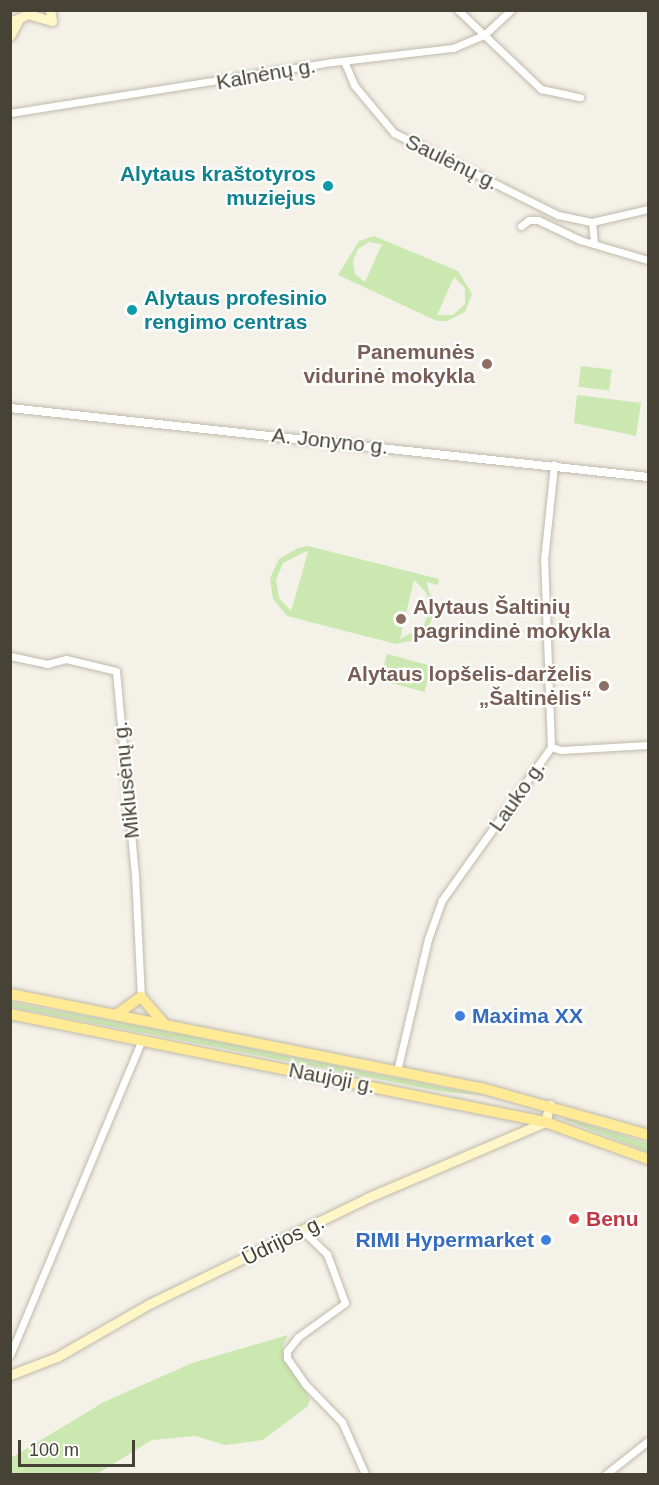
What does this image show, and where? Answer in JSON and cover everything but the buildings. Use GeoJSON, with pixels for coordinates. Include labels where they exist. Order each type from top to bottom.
{"type":"FeatureCollection","features":[{"type":"Feature","properties":{"kind":"main road"},"geometry":{"type":"LineString","coordinates":[[10,36],[14,22],[33,13],[52,21],[50,10]]}},
{"type":"Feature","properties":{"kind":"main road","name":"Naujoji g."},"geometry":{"type":"LineString","coordinates":[[10,994],[397,1071],[550,1105],[648,1135]]}},
{"type":"Feature","properties":{"kind":"main road"},"geometry":{"type":"LineString","coordinates":[[116,1015],[141,997],[164,1024]]}},
{"type":"Feature","properties":{"kind":"main road","name":"Naujoji g."},"geometry":{"type":"LineString","coordinates":[[10,1014],[545,1122],[648,1160]]}},
{"type":"Feature","properties":{"kind":"main road"},"geometry":{"type":"LineString","coordinates":[[545,1122],[550,1105]]}},
{"type":"Feature","properties":{"kind":"main road","name":"Ūdrijos g."},"geometry":{"type":"LineString","coordinates":[[10,1375],[57,1357],[151,1303],[384,1190],[545,1122]]}},
{"type":"Feature","properties":{"kind":"street"},"geometry":{"type":"LineString","coordinates":[[458,10],[541,89],[580,97]]}},
{"type":"Feature","properties":{"kind":"street","name":"Kalnėnų g."},"geometry":{"type":"LineString","coordinates":[[10,113],[344,61],[453,48],[484,35],[511,10]]}},
{"type":"Feature","properties":{"kind":"street","name":"Saulėnų g."},"geometry":{"type":"LineString","coordinates":[[344,61],[354,85],[394,133],[558,215],[592,222],[648,209]]}},
{"type":"Feature","properties":{"kind":"street"},"geometry":{"type":"LineString","coordinates":[[521,226],[529,220],[538,220],[594,244],[648,260]]}},
{"type":"Feature","properties":{"kind":"street"},"geometry":{"type":"LineString","coordinates":[[592,222],[594,244]]}},
{"type":"Feature","properties":{"kind":"street","name":"A. Jonyno g."},"geometry":{"type":"LineString","coordinates":[[10,408],[554,465],[648,477]]}},
{"type":"Feature","properties":{"kind":"street","name":"Lauko g."},"geometry":{"type":"LineString","coordinates":[[397,1071],[428,939],[442,900],[551,747],[544,560],[554,465]]}},
{"type":"Feature","properties":{"kind":"street","name":"Miklusėnų g."},"geometry":{"type":"LineString","coordinates":[[10,656],[47,664],[66,659],[116,671],[135,875],[141,997]]}},
{"type":"Feature","properties":{"kind":"street"},"geometry":{"type":"LineString","coordinates":[[551,747],[561,750],[648,745]]}},
{"type":"Feature","properties":{"kind":"street"},"geometry":{"type":"LineString","coordinates":[[10,1354],[142,1039]]}},
{"type":"Feature","properties":{"kind":"street"},"geometry":{"type":"LineString","coordinates":[[302,1230],[327,1254],[345,1303],[298,1337],[287,1351],[287,1358],[305,1384],[342,1422],[365,1474]]}},
{"type":"Feature","properties":{"kind":"street"},"geometry":{"type":"LineString","coordinates":[[606,1474],[648,1441]]}},
{"type":"Feature","properties":{"kind":"green space"},"geometry":{"type":"Polygon","coordinates":[[[374,236],[458,271],[472,294],[465,312],[447,321],[437,321],[338,275],[359,241],[374,236]],[[369,242],[358,249],[353,261],[355,274],[365,282],[382,244],[369,242]],[[454,277],[437,315],[453,315],[465,304],[465,288],[454,277]]]}},
{"type":"Feature","properties":{"kind":"green space"},"geometry":{"type":"Polygon","coordinates":[[[581,366],[612,370],[609,391],[578,387],[581,366]]]}},
{"type":"Feature","properties":{"kind":"green space"},"geometry":{"type":"Polygon","coordinates":[[[577,395],[641,403],[636,436],[574,423],[577,395]]]}},
{"type":"Feature","properties":{"kind":"green space"},"geometry":{"type":"Polygon","coordinates":[[[308,546],[439,579],[438,585],[426,582],[435,609],[429,627],[415,640],[396,644],[287,616],[273,599],[270,578],[279,559],[298,548],[308,546]],[[308,552],[283,563],[276,580],[279,598],[291,611],[308,552]],[[414,580],[400,639],[423,627],[430,610],[426,592],[414,580]]]}},
{"type":"Feature","properties":{"kind":"green space"},"geometry":{"type":"Polygon","coordinates":[[[387,654],[431,666],[424,692],[380,680],[387,654]]]}},
{"type":"Feature","properties":{"kind":"green space"},"geometry":{"type":"Polygon","coordinates":[[[11,1002],[486,1096],[439,1091],[11,1007],[11,1002]]]}},
{"type":"Feature","properties":{"kind":"green space"},"geometry":{"type":"Polygon","coordinates":[[[566,1118],[648,1143],[648,1152],[565,1120],[566,1118]]]}},
{"type":"Feature","properties":{"kind":"green space"},"geometry":{"type":"Polygon","coordinates":[[[288,1335],[283,1346],[284,1357],[310,1399],[308,1406],[263,1440],[225,1445],[195,1436],[152,1440],[97,1474],[11,1474],[11,1458],[104,1402],[192,1363],[288,1335]]]}},
{"type":"Feature","properties":{"kind":"place","name":"Alytaus kraštotyros muziejus"},"geometry":{"type":"Point","coordinates":[328,186]}},
{"type":"Feature","properties":{"kind":"place","name":"Alytaus profesinio rengimo centras"},"geometry":{"type":"Point","coordinates":[132,310]}},
{"type":"Feature","properties":{"kind":"place","name":"Panemunės vidurinė mokykla"},"geometry":{"type":"Point","coordinates":[487,364]}},
{"type":"Feature","properties":{"kind":"place","name":"Alytaus Šaltinių pagrindinė mokykla"},"geometry":{"type":"Point","coordinates":[401,619]}},
{"type":"Feature","properties":{"kind":"place","name":"Alytaus lopšelis-darželis „Šaltinėlis“"},"geometry":{"type":"Point","coordinates":[604,686]}},
{"type":"Feature","properties":{"kind":"place","name":"Maxima XX"},"geometry":{"type":"Point","coordinates":[460,1016]}},
{"type":"Feature","properties":{"kind":"place","name":"Benu"},"geometry":{"type":"Point","coordinates":[574,1219]}},
{"type":"Feature","properties":{"kind":"place","name":"RIMI Hypermarket"},"geometry":{"type":"Point","coordinates":[546,1240]}}]}
